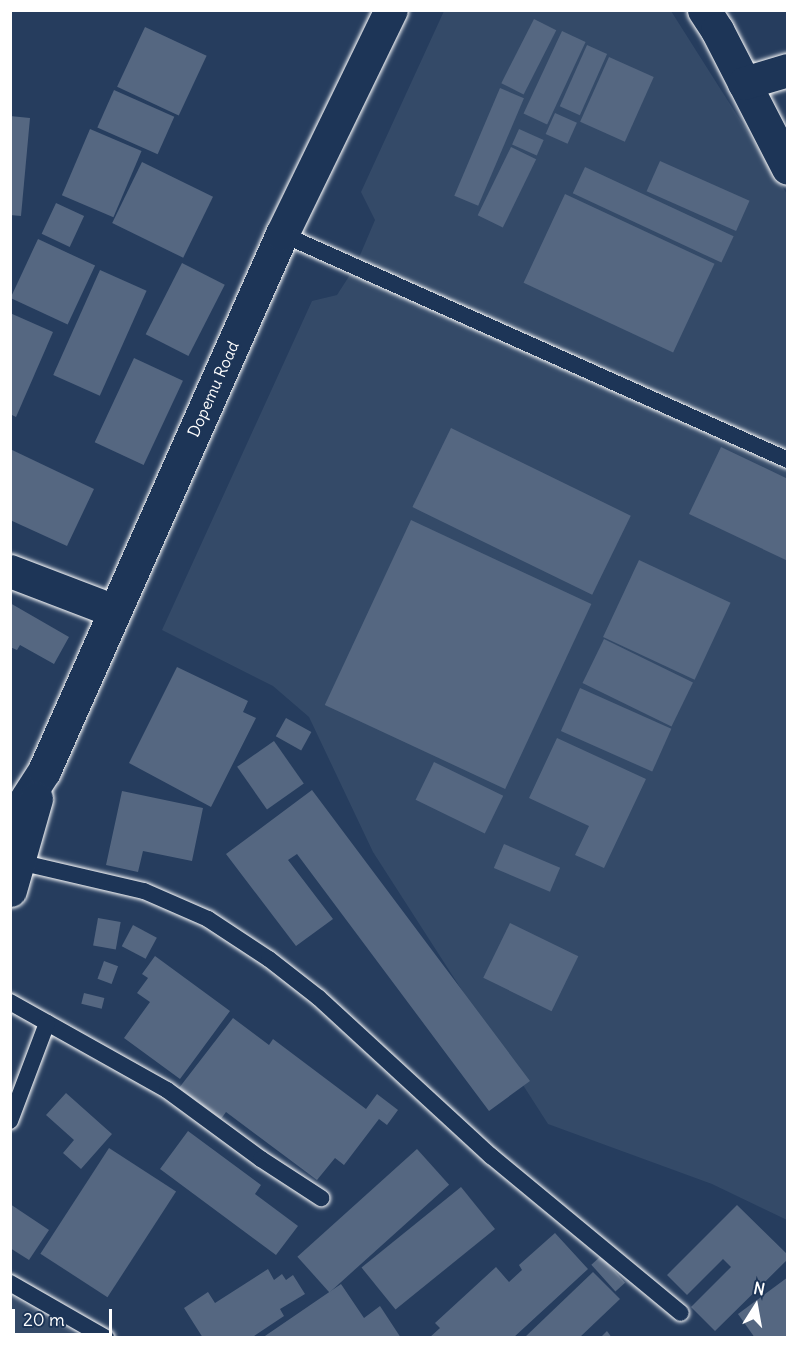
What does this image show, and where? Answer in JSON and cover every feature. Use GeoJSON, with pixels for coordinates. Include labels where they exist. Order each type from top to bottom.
{"type":"FeatureCollection","features":[{"type":"Feature","properties":{"kind":"main road","name":"Dopemu Road"},"geometry":{"type":"LineString","coordinates":[[44,771],[282,234],[391,10]]}},
{"type":"Feature","properties":{"kind":"main road"},"geometry":{"type":"LineString","coordinates":[[704,10],[788,168]]}},
{"type":"Feature","properties":{"kind":"main road"},"geometry":{"type":"LineString","coordinates":[[744,83],[788,70]]}},
{"type":"Feature","properties":{"kind":"main road"},"geometry":{"type":"LineString","coordinates":[[10,571],[115,611]]}},
{"type":"Feature","properties":{"kind":"main road"},"geometry":{"type":"LineString","coordinates":[[10,824],[44,771]]}},
{"type":"Feature","properties":{"kind":"main road"},"geometry":{"type":"LineString","coordinates":[[15,876],[44,771]]}},
{"type":"Feature","properties":{"kind":"lane"},"geometry":{"type":"LineString","coordinates":[[282,234],[788,460]]}},
{"type":"Feature","properties":{"kind":"lane"},"geometry":{"type":"LineString","coordinates":[[15,876],[144,891],[208,919],[270,959],[319,998],[491,1156],[681,1313]]}},
{"type":"Feature","properties":{"kind":"lane"},"geometry":{"type":"LineString","coordinates":[[10,1002],[167,1090],[261,1159],[321,1198]]}},
{"type":"Feature","properties":{"kind":"lane"},"geometry":{"type":"LineString","coordinates":[[10,1121],[47,1023]]}},
{"type":"Feature","properties":{"kind":"lane"},"geometry":{"type":"LineString","coordinates":[[10,1283],[106,1338]]}},
{"type":"Feature","properties":{"kind":"shaded area"},"geometry":{"type":"Polygon","coordinates":[[[444,11],[671,11],[787,194],[787,1220],[712,1184],[548,1124],[373,852],[309,717],[273,686],[162,630],[312,301],[337,295],[355,267],[375,220],[361,192],[444,11]]]}},
{"type":"Feature","properties":{"kind":"shaded area"},"geometry":{"type":"Polygon","coordinates":[[[11,1296],[80,1337],[11,1337],[11,1296]]]}},
{"type":"Feature","properties":{"kind":"building"},"geometry":{"type":"Polygon","coordinates":[[[534,19],[556,30],[524,95],[501,83],[534,19]]]}},
{"type":"Feature","properties":{"kind":"building"},"geometry":{"type":"Polygon","coordinates":[[[145,27],[207,56],[179,116],[117,87],[145,27]]]}},
{"type":"Feature","properties":{"kind":"building"},"geometry":{"type":"Polygon","coordinates":[[[562,31],[586,42],[547,124],[524,113],[562,31]]]}},
{"type":"Feature","properties":{"kind":"building"},"geometry":{"type":"Polygon","coordinates":[[[587,45],[607,54],[580,115],[560,106],[587,45]]]}},
{"type":"Feature","properties":{"kind":"building"},"geometry":{"type":"Polygon","coordinates":[[[609,57],[654,77],[625,142],[580,122],[609,57]]]}},
{"type":"Feature","properties":{"kind":"building"},"geometry":{"type":"Polygon","coordinates":[[[500,88],[524,98],[478,206],[454,196],[500,88]]]}},
{"type":"Feature","properties":{"kind":"building"},"geometry":{"type":"Polygon","coordinates":[[[114,90],[174,117],[158,154],[97,127],[114,90]]]}},
{"type":"Feature","properties":{"kind":"building"},"geometry":{"type":"Polygon","coordinates":[[[555,113],[577,123],[568,144],[546,134],[555,113]]]}},
{"type":"Feature","properties":{"kind":"building"},"geometry":{"type":"Polygon","coordinates":[[[10,116],[30,118],[21,216],[10,215],[10,116]]]}},
{"type":"Feature","properties":{"kind":"building"},"geometry":{"type":"Polygon","coordinates":[[[90,129],[142,151],[113,217],[62,195],[90,129]]]}},
{"type":"Feature","properties":{"kind":"building"},"geometry":{"type":"Polygon","coordinates":[[[519,129],[544,140],[537,156],[512,145],[519,129]]]}},
{"type":"Feature","properties":{"kind":"building"},"geometry":{"type":"Polygon","coordinates":[[[511,147],[536,159],[503,228],[478,215],[511,147]]]}},
{"type":"Feature","properties":{"kind":"building"},"geometry":{"type":"Polygon","coordinates":[[[660,161],[750,201],[736,231],[647,191],[660,161]]]}},
{"type":"Feature","properties":{"kind":"building"},"geometry":{"type":"Polygon","coordinates":[[[142,162],[213,197],[183,258],[112,223],[142,162]]]}},
{"type":"Feature","properties":{"kind":"building"},"geometry":{"type":"Polygon","coordinates":[[[585,167],[734,236],[721,263],[573,193],[585,167]]]}},
{"type":"Feature","properties":{"kind":"building"},"geometry":{"type":"Polygon","coordinates":[[[565,194],[715,264],[673,353],[524,283],[565,194]]]}},
{"type":"Feature","properties":{"kind":"building"},"geometry":{"type":"Polygon","coordinates":[[[56,203],[84,216],[70,247],[42,234],[56,203]]]}},
{"type":"Feature","properties":{"kind":"building"},"geometry":{"type":"Polygon","coordinates":[[[38,239],[95,266],[68,325],[11,298],[38,239]]]}},
{"type":"Feature","properties":{"kind":"building"},"geometry":{"type":"Polygon","coordinates":[[[182,263],[225,285],[188,356],[146,334],[182,263]]]}},
{"type":"Feature","properties":{"kind":"building"},"geometry":{"type":"Polygon","coordinates":[[[100,270],[147,291],[100,396],[53,375],[100,270]]]}},
{"type":"Feature","properties":{"kind":"building"},"geometry":{"type":"Polygon","coordinates":[[[10,313],[53,332],[16,417],[10,414],[10,313]]]}},
{"type":"Feature","properties":{"kind":"building"},"geometry":{"type":"Polygon","coordinates":[[[134,358],[183,381],[144,465],[95,442],[134,358]]]}},
{"type":"Feature","properties":{"kind":"building"},"geometry":{"type":"Polygon","coordinates":[[[451,428],[631,516],[592,595],[412,507],[451,428]]]}},
{"type":"Feature","properties":{"kind":"building"},"geometry":{"type":"Polygon","coordinates":[[[721,447],[788,479],[788,561],[689,514],[721,447]]]}},
{"type":"Feature","properties":{"kind":"building"},"geometry":{"type":"Polygon","coordinates":[[[10,449],[94,489],[67,546],[10,520],[10,449]]]}},
{"type":"Feature","properties":{"kind":"building"},"geometry":{"type":"Polygon","coordinates":[[[411,520],[591,604],[505,789],[325,705],[411,520]]]}},
{"type":"Feature","properties":{"kind":"building"},"geometry":{"type":"Polygon","coordinates":[[[639,560],[731,603],[695,680],[603,637],[639,560]]]}},
{"type":"Feature","properties":{"kind":"building"},"geometry":{"type":"Polygon","coordinates":[[[10,603],[69,637],[54,664],[20,645],[17,650],[10,647],[10,603]]]}},
{"type":"Feature","properties":{"kind":"building"},"geometry":{"type":"Polygon","coordinates":[[[604,639],[693,682],[672,726],[583,683],[604,639]]]}},
{"type":"Feature","properties":{"kind":"building"},"geometry":{"type":"Polygon","coordinates":[[[177,667],[248,701],[243,712],[256,718],[211,807],[129,763],[177,667]]]}},
{"type":"Feature","properties":{"kind":"building"},"geometry":{"type":"Polygon","coordinates":[[[580,688],[671,729],[652,772],[561,731],[580,688]]]}},
{"type":"Feature","properties":{"kind":"building"},"geometry":{"type":"Polygon","coordinates":[[[286,718],[311,732],[301,750],[276,736],[286,718]]]}},
{"type":"Feature","properties":{"kind":"building"},"geometry":{"type":"Polygon","coordinates":[[[557,738],[646,779],[604,868],[575,855],[589,826],[529,798],[557,738]]]}},
{"type":"Feature","properties":{"kind":"building"},"geometry":{"type":"Polygon","coordinates":[[[274,741],[304,784],[267,809],[237,767],[274,741]]]}},
{"type":"Feature","properties":{"kind":"building"},"geometry":{"type":"Polygon","coordinates":[[[434,762],[503,796],[485,834],[416,800],[434,762]]]}},
{"type":"Feature","properties":{"kind":"building"},"geometry":{"type":"Polygon","coordinates":[[[312,790],[530,1081],[489,1111],[297,854],[288,860],[333,919],[296,946],[226,854],[312,790]]]}},
{"type":"Feature","properties":{"kind":"building"},"geometry":{"type":"Polygon","coordinates":[[[122,791],[203,808],[192,861],[143,851],[138,872],[106,865],[122,791]]]}},
{"type":"Feature","properties":{"kind":"building"},"geometry":{"type":"Polygon","coordinates":[[[504,844],[560,868],[550,892],[494,868],[504,844]]]}},
{"type":"Feature","properties":{"kind":"building"},"geometry":{"type":"Polygon","coordinates":[[[98,918],[121,922],[116,950],[93,946],[98,918]]]}},
{"type":"Feature","properties":{"kind":"building"},"geometry":{"type":"Polygon","coordinates":[[[510,923],[578,956],[552,1011],[483,978],[510,923]]]}},
{"type":"Feature","properties":{"kind":"building"},"geometry":{"type":"Polygon","coordinates":[[[133,925],[157,938],[146,959],[122,946],[133,925]]]}},
{"type":"Feature","properties":{"kind":"building"},"geometry":{"type":"Polygon","coordinates":[[[155,956],[230,1011],[180,1079],[124,1038],[150,1002],[137,993],[148,978],[142,974],[155,956]]]}},
{"type":"Feature","properties":{"kind":"building"},"geometry":{"type":"Polygon","coordinates":[[[104,961],[118,966],[112,984],[98,979],[104,961]]]}},
{"type":"Feature","properties":{"kind":"building"},"geometry":{"type":"Polygon","coordinates":[[[84,993],[104,998],[102,1009],[81,1004],[84,993]]]}},
{"type":"Feature","properties":{"kind":"building"},"geometry":{"type":"Polygon","coordinates":[[[233,1018],[269,1045],[273,1039],[366,1109],[377,1094],[398,1110],[387,1125],[379,1119],[344,1165],[335,1158],[317,1180],[226,1112],[221,1119],[179,1088],[233,1018]]]}},
{"type":"Feature","properties":{"kind":"building"},"geometry":{"type":"Polygon","coordinates":[[[66,1093],[112,1134],[81,1169],[63,1153],[74,1140],[46,1115],[66,1093]]]}},
{"type":"Feature","properties":{"kind":"building"},"geometry":{"type":"Polygon","coordinates":[[[188,1131],[261,1185],[255,1194],[298,1226],[276,1255],[160,1169],[188,1131]]]}},
{"type":"Feature","properties":{"kind":"building"},"geometry":{"type":"Polygon","coordinates":[[[109,1148],[176,1192],[107,1297],[40,1254],[109,1148]]]}},
{"type":"Feature","properties":{"kind":"building"},"geometry":{"type":"Polygon","coordinates":[[[417,1149],[449,1185],[329,1292],[297,1257],[417,1149]]]}},
{"type":"Feature","properties":{"kind":"building"},"geometry":{"type":"Polygon","coordinates":[[[461,1187],[495,1229],[396,1310],[362,1268],[461,1187]]]}},
{"type":"Feature","properties":{"kind":"building"},"geometry":{"type":"Polygon","coordinates":[[[10,1204],[49,1230],[29,1260],[10,1248],[10,1204]]]}},
{"type":"Feature","properties":{"kind":"building"},"geometry":{"type":"Polygon","coordinates":[[[737,1205],[788,1255],[788,1259],[715,1331],[691,1307],[731,1267],[723,1259],[687,1295],[667,1275],[737,1205]]]}},
{"type":"Feature","properties":{"kind":"building"},"geometry":{"type":"Polygon","coordinates":[[[555,1233],[588,1269],[513,1338],[429,1338],[440,1328],[435,1323],[496,1267],[509,1282],[522,1270],[519,1265],[555,1233]]]}},
{"type":"Feature","properties":{"kind":"building"},"geometry":{"type":"Polygon","coordinates":[[[601,1256],[625,1283],[615,1291],[591,1265],[601,1256]]]}},
{"type":"Feature","properties":{"kind":"building"},"geometry":{"type":"Polygon","coordinates":[[[268,1269],[274,1280],[282,1274],[286,1280],[293,1275],[305,1294],[280,1309],[284,1316],[251,1338],[203,1338],[184,1308],[208,1292],[215,1303],[268,1269]]]}},
{"type":"Feature","properties":{"kind":"building"},"geometry":{"type":"Polygon","coordinates":[[[593,1272],[620,1299],[579,1338],[524,1338],[593,1272]]]}},
{"type":"Feature","properties":{"kind":"building"},"geometry":{"type":"Polygon","coordinates":[[[788,1277],[788,1338],[755,1338],[738,1314],[788,1277]]]}},
{"type":"Feature","properties":{"kind":"building"},"geometry":{"type":"Polygon","coordinates":[[[341,1284],[364,1318],[380,1306],[401,1338],[262,1338],[341,1284]]]}},
{"type":"Feature","properties":{"kind":"building"},"geometry":{"type":"Polygon","coordinates":[[[607,1331],[612,1338],[600,1338],[607,1331]]]}}]}
